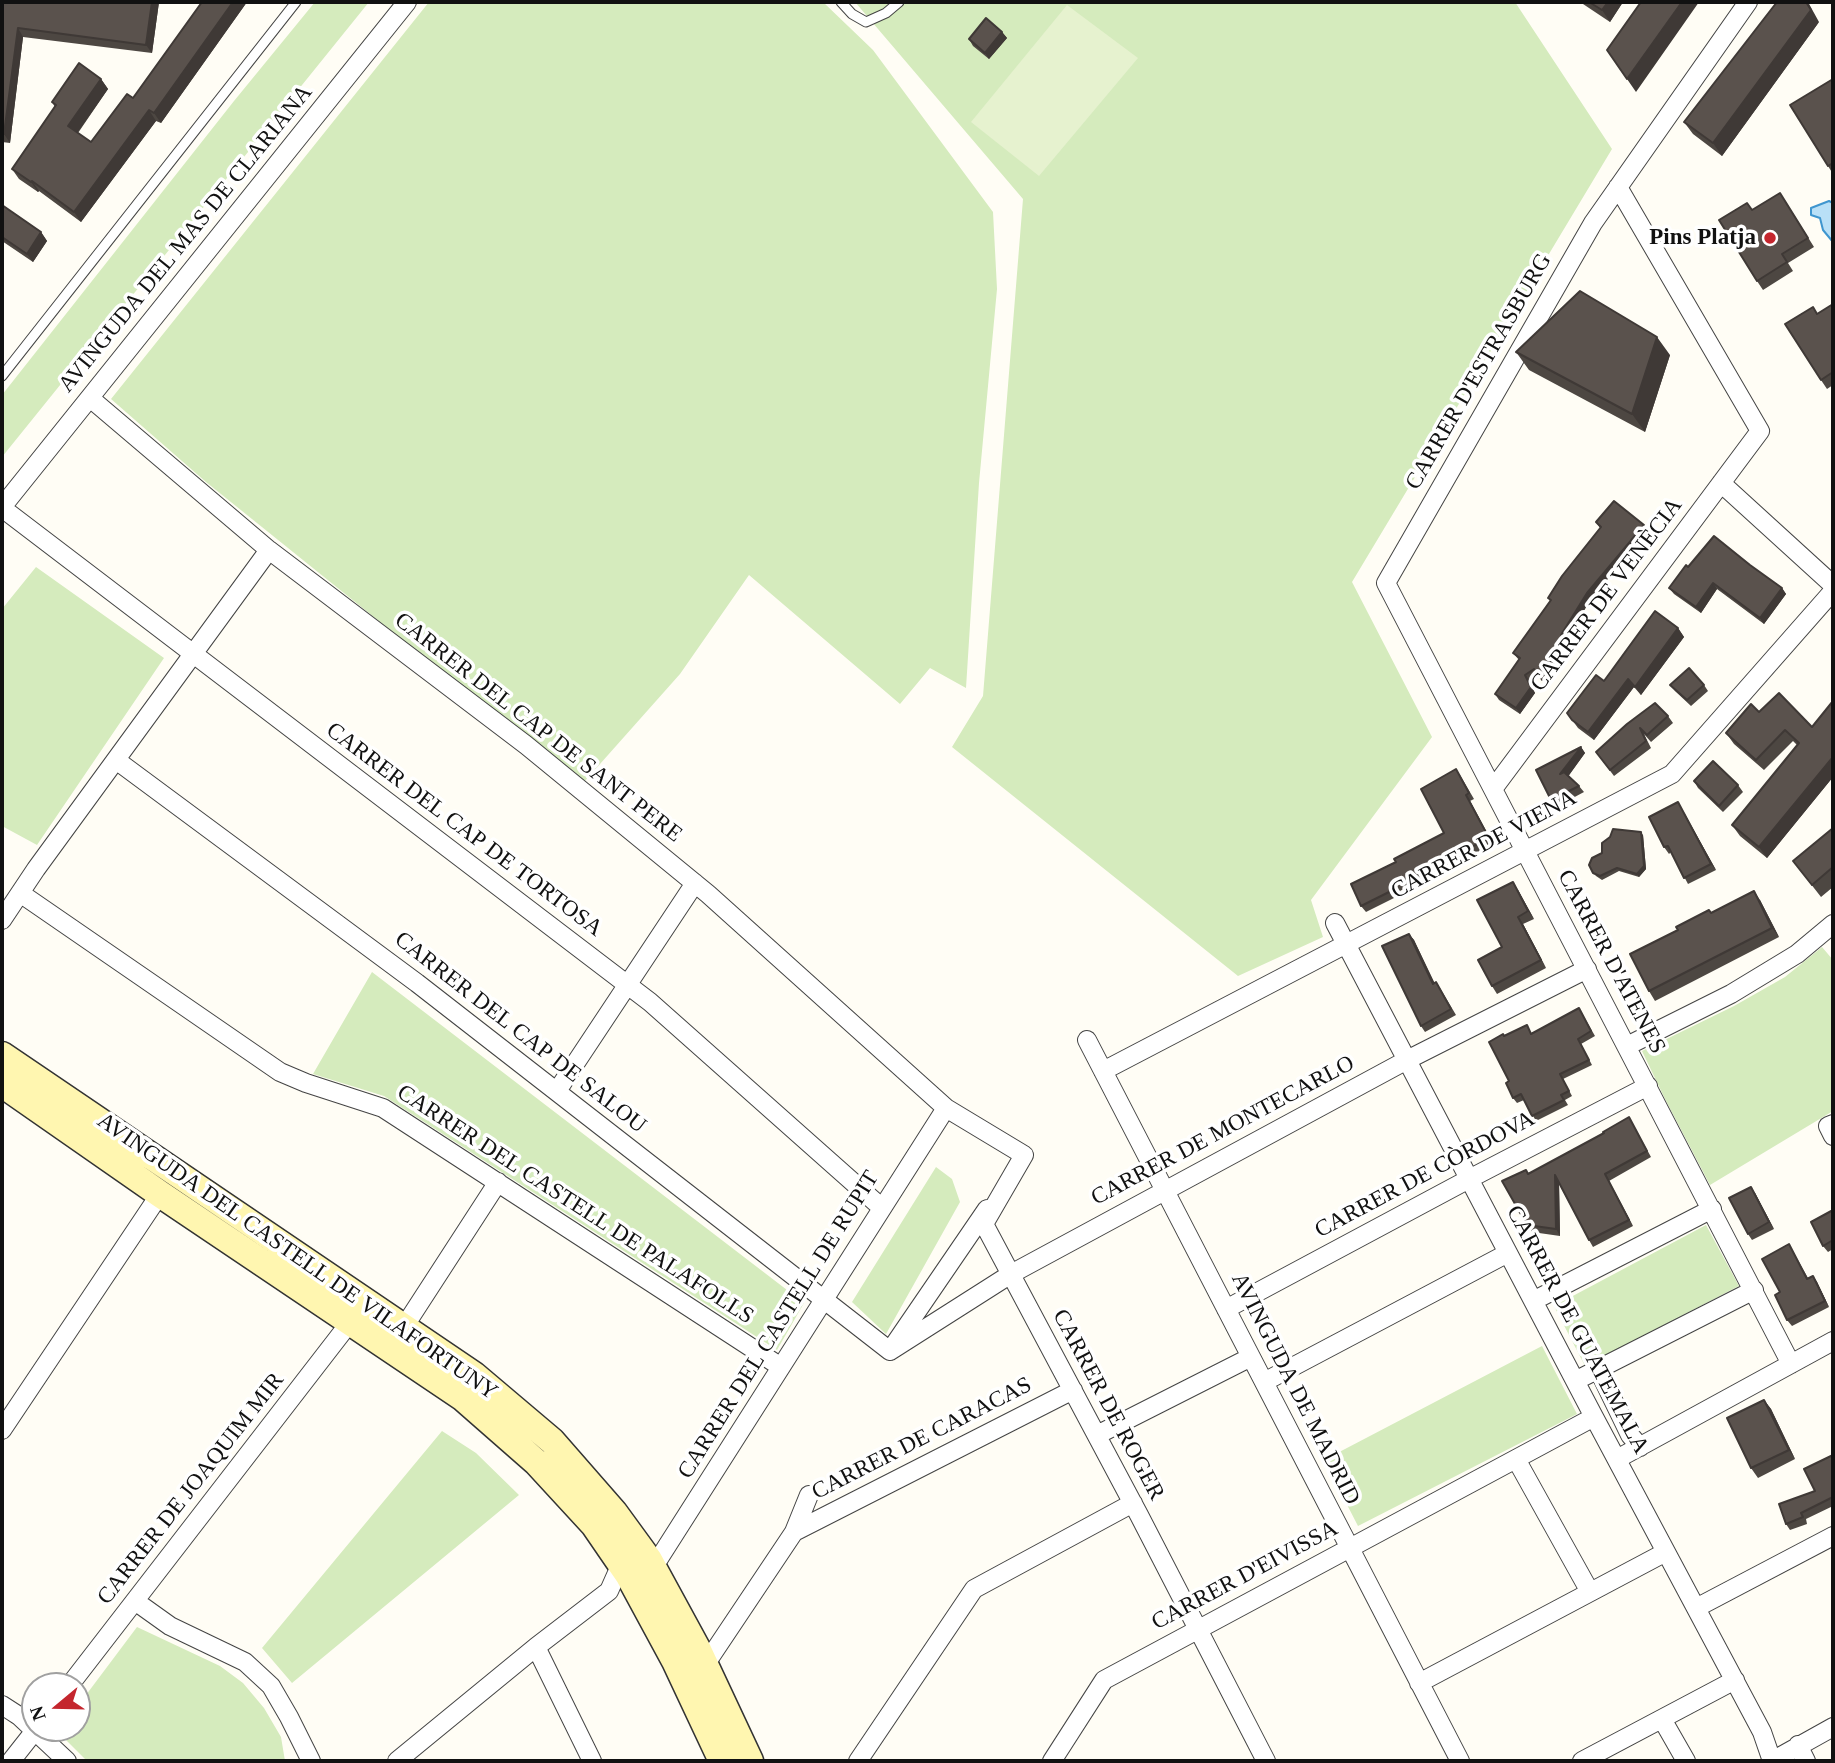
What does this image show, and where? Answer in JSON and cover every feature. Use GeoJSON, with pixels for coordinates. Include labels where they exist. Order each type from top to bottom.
{"type":"FeatureCollection","features":[{"type":"Feature","properties":{"kind":"street","name":"AVINGUDA DEL MAS DE CLARIANA"},"geometry":{"type":"LineString","coordinates":[[2,508],[407,2]]}},
{"type":"Feature","properties":{"kind":"street","name":"CARRER D'ESTRASBURG"},"geometry":{"type":"LineString","coordinates":[[1386,583],[1593,223],[1748,2]]}},
{"type":"Feature","properties":{"kind":"street","name":"CARRER DE VENÈCIA"},"geometry":{"type":"LineString","coordinates":[[1493,789],[1760,430],[1618,187]]}},
{"type":"Feature","properties":{"kind":"street","name":"CARRER DEL CAP DE SANT PERE"},"geometry":{"type":"LineString","coordinates":[[90,398],[269,550],[526,745],[695,883],[946,1108]]}},
{"type":"Feature","properties":{"kind":"street"},"geometry":{"type":"LineString","coordinates":[[1721,483],[1833,585]]}},
{"type":"Feature","properties":{"kind":"street","name":"CARRER DEL CAP DE TORTOSA"},"geometry":{"type":"LineString","coordinates":[[2,508],[650,1002],[882,1208]]}},
{"type":"Feature","properties":{"kind":"street"},"geometry":{"type":"LineString","coordinates":[[2,920],[269,550]]}},
{"type":"Feature","properties":{"kind":"street","name":"CARRER D'ATENES"},"geometry":{"type":"LineString","coordinates":[[1386,583],[1791,1364]]}},
{"type":"Feature","properties":{"kind":"street","name":"CARRER DE VIENA"},"geometry":{"type":"LineString","coordinates":[[1103,1071],[1672,774],[1833,591]]}},
{"type":"Feature","properties":{"kind":"street","name":"CARRER DEL CAP DE SALOU"},"geometry":{"type":"LineString","coordinates":[[116,760],[417,983],[890,1351]]}},
{"type":"Feature","properties":{"kind":"street"},"geometry":{"type":"LineString","coordinates":[[557,1091],[695,883]]}},
{"type":"Feature","properties":{"kind":"street","name":"CARRER DEL CASTELL DE PALAFOLLS"},"geometry":{"type":"LineString","coordinates":[[20,893],[280,1072],[383,1108],[781,1367]]}},
{"type":"Feature","properties":{"kind":"street","name":"CARRER DE GUATEMALA"},"geometry":{"type":"LineString","coordinates":[[1335,923],[1735,1680],[1762,1732],[1772,1761]]}},
{"type":"Feature","properties":{"kind":"street"},"geometry":{"type":"LineString","coordinates":[[1627,1046],[1731,994],[1797,954],[1833,924]]}},
{"type":"Feature","properties":{"kind":"street","name":"CARRER DE MONTECARLO"},"geometry":{"type":"LineString","coordinates":[[890,1351],[1011,1274],[1407,1060],[1587,968]]}},
{"type":"Feature","properties":{"kind":"street","name":"AVINGUDA DE MADRID"},"geometry":{"type":"LineString","coordinates":[[1087,1040],[1460,1761]]}},
{"type":"Feature","properties":{"kind":"street","name":"AVINGUDA DEL CASTELL DE VILAFORTUNY"},"geometry":{"type":"LineString","coordinates":[[2,1055],[474,1375],[552,1441],[614,1512],[653,1568],[705,1665],[750,1761]]}},
{"type":"Feature","properties":{"kind":"street","name":"AVINGUDA DEL CASTELL DE VILAFORTUNY"},"geometry":{"type":"LineString","coordinates":[[2,1084],[463,1398],[536,1462],[594,1525],[629,1576],[675,1661],[722,1761]]}},
{"type":"Feature","properties":{"kind":"street","name":"CARRER DE CÒRDOVA"},"geometry":{"type":"LineString","coordinates":[[1226,1309],[1648,1086]]}},
{"type":"Feature","properties":{"kind":"street"},"geometry":{"type":"LineString","coordinates":[[890,1351],[1024,1155],[946,1108]]}},
{"type":"Feature","properties":{"kind":"street","name":"CARRER DEL CASTELL DE RUPIT"},"geometry":{"type":"LineString","coordinates":[[653,1568],[946,1108]]}},
{"type":"Feature","properties":{"kind":"street"},"geometry":{"type":"LineString","coordinates":[[1833,1124],[1828,1126],[1833,1136]]}},
{"type":"Feature","properties":{"kind":"street","name":"CARRER DE ROGER"},"geometry":{"type":"LineString","coordinates":[[1024,1155],[985,1224],[1266,1761]]}},
{"type":"Feature","properties":{"kind":"street"},"geometry":{"type":"LineString","coordinates":[[404,1327],[498,1182]]}},
{"type":"Feature","properties":{"kind":"street"},"geometry":{"type":"LineString","coordinates":[[2,1430],[160,1194]]}},
{"type":"Feature","properties":{"kind":"street"},"geometry":{"type":"LineString","coordinates":[[1533,1301],[1712,1209]]}},
{"type":"Feature","properties":{"kind":"street"},"geometry":{"type":"LineString","coordinates":[[1264,1382],[1508,1253]]}},
{"type":"Feature","properties":{"kind":"street"},"geometry":{"type":"LineString","coordinates":[[1575,1381],[1754,1290]]}},
{"type":"Feature","properties":{"kind":"street","name":"CARRER DE JOAQUIM MIR"},"geometry":{"type":"LineString","coordinates":[[80,1672],[351,1321]]}},
{"type":"Feature","properties":{"kind":"street"},"geometry":{"type":"LineString","coordinates":[[1617,1460],[1833,1341]]}},
{"type":"Feature","properties":{"kind":"street"},"geometry":{"type":"LineString","coordinates":[[1097,1435],[1251,1357]]}},
{"type":"Feature","properties":{"kind":"street","name":"CARRER DE GUATEMALA"},"geometry":{"type":"LineString","coordinates":[[1598,1369],[1630,1435],[1640,1447]]}},
{"type":"Feature","properties":{"kind":"street","name":"CARRER DE CARACAS"},"geometry":{"type":"LineString","coordinates":[[794,1532],[1073,1390]]}},
{"type":"Feature","properties":{"kind":"street","name":"CARRER D'EIVISSA"},"geometry":{"type":"LineString","coordinates":[[1052,1761],[1104,1680],[1594,1417]]}},
{"type":"Feature","properties":{"kind":"street"},"geometry":{"type":"LineString","coordinates":[[1516,1459],[1590,1592]]}},
{"type":"Feature","properties":{"kind":"street"},"geometry":{"type":"LineString","coordinates":[[705,1665],[794,1532],[809,1495]]}},
{"type":"Feature","properties":{"kind":"street"},"geometry":{"type":"LineString","coordinates":[[858,1761],[974,1589],[1133,1503]]}},
{"type":"Feature","properties":{"kind":"street"},"geometry":{"type":"LineString","coordinates":[[1696,1608],[1833,1536]]}},
{"type":"Feature","properties":{"kind":"street"},"geometry":{"type":"LineString","coordinates":[[1419,1683],[1666,1552]]}},
{"type":"Feature","properties":{"kind":"street"},"geometry":{"type":"LineString","coordinates":[[397,1761],[609,1591],[621,1564]]}},
{"type":"Feature","properties":{"kind":"street"},"geometry":{"type":"LineString","coordinates":[[135,1601],[170,1626],[245,1662],[271,1686],[311,1761]]}},
{"type":"Feature","properties":{"kind":"street"},"geometry":{"type":"LineString","coordinates":[[536,1647],[592,1761]]}},
{"type":"Feature","properties":{"kind":"street"},"geometry":{"type":"LineString","coordinates":[[1582,1761],[1735,1680]]}},
{"type":"Feature","properties":{"kind":"street"},"geometry":{"type":"LineString","coordinates":[[2,1705],[21,1718]]}},
{"type":"Feature","properties":{"kind":"street"},"geometry":{"type":"LineString","coordinates":[[1662,1719],[1686,1761]]}},
{"type":"Feature","properties":{"kind":"street"},"geometry":{"type":"LineString","coordinates":[[1772,1761],[1833,1727]]}},
{"type":"Feature","properties":{"kind":"street"},"geometry":{"type":"LineString","coordinates":[[11,1761],[26,1742]]}},
{"type":"Feature","properties":{"kind":"street"},"geometry":{"type":"LineString","coordinates":[[49,1742],[67,1761]]}},
{"type":"Feature","properties":{"kind":"street"},"geometry":{"type":"LineString","coordinates":[[1798,1745],[1807,1761]]}},
{"type":"Feature","properties":{"kind":"lane"},"geometry":{"type":"LineString","coordinates":[[2,376],[296,2]]}},
{"type":"Feature","properties":{"kind":"lane"},"geometry":{"type":"LineString","coordinates":[[841,2],[852,15],[866,22],[886,13],[899,2]]}},
{"type":"Feature","properties":{"kind":"green space"},"geometry":{"type":"Polygon","coordinates":[[[315,2],[369,2],[2,457],[2,395],[315,2]]]}},
{"type":"Feature","properties":{"kind":"green space"},"geometry":{"type":"Polygon","coordinates":[[[429,2],[823,2],[873,50],[993,212],[997,289],[979,483],[966,688],[930,668],[900,704],[749,575],[680,674],[584,782],[206,482],[111,399],[429,2]]]}},
{"type":"Feature","properties":{"kind":"green space"},"geometry":{"type":"Polygon","coordinates":[[[855,2],[1515,2],[1612,149],[1352,582],[1432,737],[1311,900],[1323,937],[1238,976],[952,747],[983,696],[1023,199],[855,2]]]}},
{"type":"Feature","properties":{"kind":"green space"},"geometry":{"type":"Polygon","coordinates":[[[1067,5],[1138,58],[1039,176],[971,122],[1067,5]]]}},
{"type":"Feature","properties":{"kind":"green space"},"geometry":{"type":"Polygon","coordinates":[[[36,567],[164,658],[37,845],[2,826],[2,609],[36,567]]]}},
{"type":"Feature","properties":{"kind":"green space"},"geometry":{"type":"Polygon","coordinates":[[[1822,947],[1833,960],[1833,1111],[1710,1185],[1642,1051],[1734,1006],[1785,977],[1822,947]]]}},
{"type":"Feature","properties":{"kind":"green space"},"geometry":{"type":"Polygon","coordinates":[[[372,972],[804,1303],[777,1350],[384,1096],[313,1074],[372,972]]]}},
{"type":"Feature","properties":{"kind":"green space"},"geometry":{"type":"Polygon","coordinates":[[[936,1167],[952,1179],[960,1202],[886,1334],[852,1302],[936,1167]]]}},
{"type":"Feature","properties":{"kind":"green space"},"geometry":{"type":"Polygon","coordinates":[[[1706,1225],[1739,1286],[1585,1366],[1554,1306],[1706,1225]]]}},
{"type":"Feature","properties":{"kind":"green space"},"geometry":{"type":"Polygon","coordinates":[[[1542,1346],[1577,1414],[1358,1526],[1324,1460],[1542,1346]]]}},
{"type":"Feature","properties":{"kind":"green space"},"geometry":{"type":"Polygon","coordinates":[[[442,1431],[476,1453],[519,1495],[292,1683],[262,1648],[442,1431]]]}},
{"type":"Feature","properties":{"kind":"green space"},"geometry":{"type":"Polygon","coordinates":[[[137,1627],[220,1666],[243,1683],[264,1708],[281,1737],[285,1761],[87,1761],[68,1742],[91,1742],[91,1688],[137,1627]]]}},
{"type":"Feature","properties":{"kind":"water"},"geometry":{"type":"Polygon","coordinates":[[[1829,201],[1833,203],[1833,242],[1823,230],[1820,218],[1811,215],[1811,208],[1829,201]]]}},
{"type":"Feature","properties":{"kind":"building"},"geometry":{"type":"Polygon","coordinates":[[[2,2],[152,2],[146,45],[18,28],[2,134],[2,2]]]}},
{"type":"Feature","properties":{"kind":"building"},"geometry":{"type":"Polygon","coordinates":[[[202,2],[233,2],[154,113],[149,110],[74,212],[12,169],[56,105],[52,102],[79,63],[101,79],[68,126],[91,142],[127,94],[133,98],[202,2]]]}},
{"type":"Feature","properties":{"kind":"building"},"geometry":{"type":"Polygon","coordinates":[[[1589,2],[1608,2],[1602,10],[1589,2]]]}},
{"type":"Feature","properties":{"kind":"building"},"geometry":{"type":"Polygon","coordinates":[[[1641,2],[1682,2],[1627,79],[1607,50],[1641,2]]]}},
{"type":"Feature","properties":{"kind":"building"},"geometry":{"type":"Polygon","coordinates":[[[1777,2],[1806,2],[1811,10],[1713,143],[1684,122],[1777,2]]]}},
{"type":"Feature","properties":{"kind":"building"},"geometry":{"type":"Polygon","coordinates":[[[986,18],[1002,32],[985,53],[969,39],[986,18]]]}},
{"type":"Feature","properties":{"kind":"building"},"geometry":{"type":"Polygon","coordinates":[[[1833,79],[1833,163],[1828,166],[1790,105],[1833,79]]]}},
{"type":"Feature","properties":{"kind":"building","name":"Pins Platja"},"geometry":{"type":"Polygon","coordinates":[[[1780,193],[1808,238],[1782,254],[1787,262],[1757,281],[1719,220],[1747,203],[1752,210],[1780,193]]]}},
{"type":"Feature","properties":{"kind":"building"},"geometry":{"type":"Polygon","coordinates":[[[2,205],[41,232],[27,254],[2,237],[2,205]]]}},
{"type":"Feature","properties":{"kind":"building"},"geometry":{"type":"Polygon","coordinates":[[[1580,291],[1657,337],[1632,414],[1516,352],[1580,291]]]}},
{"type":"Feature","properties":{"kind":"building"},"geometry":{"type":"Polygon","coordinates":[[[1833,304],[1833,372],[1821,380],[1785,324],[1813,307],[1817,314],[1833,304]]]}},
{"type":"Feature","properties":{"kind":"building"},"geometry":{"type":"Polygon","coordinates":[[[1614,501],[1644,525],[1587,593],[1561,635],[1564,637],[1538,675],[1534,669],[1525,675],[1531,687],[1516,708],[1495,694],[1520,658],[1513,653],[1551,600],[1548,598],[1562,576],[1601,527],[1596,522],[1614,501]]]}},
{"type":"Feature","properties":{"kind":"building"},"geometry":{"type":"Polygon","coordinates":[[[1714,536],[1782,588],[1760,618],[1713,583],[1696,607],[1669,588],[1686,565],[1688,567],[1714,536]]]}},
{"type":"Feature","properties":{"kind":"building"},"geometry":{"type":"Polygon","coordinates":[[[1655,611],[1678,628],[1635,687],[1628,679],[1588,732],[1567,713],[1596,675],[1604,681],[1655,611]]]}},
{"type":"Feature","properties":{"kind":"building"},"geometry":{"type":"Polygon","coordinates":[[[1689,668],[1704,685],[1687,700],[1670,685],[1689,668]]]}},
{"type":"Feature","properties":{"kind":"building"},"geometry":{"type":"Polygon","coordinates":[[[1779,693],[1812,727],[1833,701],[1833,757],[1759,847],[1732,825],[1799,743],[1785,730],[1756,760],[1726,733],[1751,704],[1759,712],[1779,693]]]}},
{"type":"Feature","properties":{"kind":"building"},"geometry":{"type":"Polygon","coordinates":[[[1655,703],[1668,716],[1647,735],[1640,728],[1646,741],[1610,770],[1596,752],[1655,703]]]}},
{"type":"Feature","properties":{"kind":"building"},"geometry":{"type":"Polygon","coordinates":[[[1581,747],[1560,774],[1564,772],[1579,786],[1551,800],[1536,770],[1581,747]]]}},
{"type":"Feature","properties":{"kind":"building"},"geometry":{"type":"Polygon","coordinates":[[[1713,761],[1738,785],[1719,806],[1694,781],[1713,761]]]}},
{"type":"Feature","properties":{"kind":"building"},"geometry":{"type":"Polygon","coordinates":[[[1456,769],[1469,793],[1466,795],[1489,838],[1395,884],[1397,888],[1361,906],[1351,884],[1396,862],[1394,859],[1444,833],[1421,789],[1456,769]]]}},
{"type":"Feature","properties":{"kind":"building"},"geometry":{"type":"Polygon","coordinates":[[[1678,802],[1711,864],[1684,878],[1649,817],[1678,802]]]}},
{"type":"Feature","properties":{"kind":"building"},"geometry":{"type":"Polygon","coordinates":[[[1833,828],[1833,867],[1812,885],[1793,861],[1833,828]]]}},
{"type":"Feature","properties":{"kind":"building"},"geometry":{"type":"Polygon","coordinates":[[[1613,829],[1641,832],[1644,866],[1637,874],[1617,868],[1600,876],[1593,873],[1589,865],[1592,858],[1602,853],[1602,843],[1610,837],[1613,829]]]}},
{"type":"Feature","properties":{"kind":"building"},"geometry":{"type":"Polygon","coordinates":[[[1513,882],[1528,911],[1518,917],[1541,960],[1492,986],[1478,960],[1502,947],[1477,900],[1513,882]]]}},
{"type":"Feature","properties":{"kind":"building"},"geometry":{"type":"Polygon","coordinates":[[[1754,891],[1772,928],[1649,991],[1630,954],[1678,930],[1676,927],[1709,910],[1711,913],[1754,891]]]}},
{"type":"Feature","properties":{"kind":"building"},"geometry":{"type":"Polygon","coordinates":[[[1409,934],[1433,984],[1436,982],[1451,1009],[1421,1026],[1382,946],[1409,934]]]}},
{"type":"Feature","properties":{"kind":"building"},"geometry":{"type":"Polygon","coordinates":[[[1579,1008],[1591,1031],[1578,1039],[1589,1060],[1560,1074],[1569,1091],[1561,1095],[1564,1100],[1532,1116],[1521,1094],[1513,1098],[1506,1083],[1509,1081],[1489,1042],[1527,1025],[1531,1034],[1579,1008]]]}},
{"type":"Feature","properties":{"kind":"building"},"geometry":{"type":"Polygon","coordinates":[[[1629,1117],[1647,1151],[1605,1174],[1629,1220],[1589,1240],[1555,1175],[1556,1229],[1527,1225],[1502,1181],[1526,1170],[1528,1174],[1629,1117]]]}},
{"type":"Feature","properties":{"kind":"building"},"geometry":{"type":"Polygon","coordinates":[[[1751,1187],[1769,1222],[1748,1234],[1729,1198],[1751,1187]]]}},
{"type":"Feature","properties":{"kind":"building"},"geometry":{"type":"Polygon","coordinates":[[[1833,1210],[1833,1240],[1823,1246],[1811,1222],[1833,1210]]]}},
{"type":"Feature","properties":{"kind":"building"},"geometry":{"type":"Polygon","coordinates":[[[1789,1244],[1807,1279],[1813,1276],[1825,1301],[1787,1320],[1775,1295],[1780,1292],[1762,1259],[1789,1244]]]}},
{"type":"Feature","properties":{"kind":"building"},"geometry":{"type":"Polygon","coordinates":[[[1764,1400],[1789,1450],[1751,1468],[1727,1418],[1764,1400]]]}},
{"type":"Feature","properties":{"kind":"building"},"geometry":{"type":"Polygon","coordinates":[[[1833,1455],[1833,1497],[1801,1513],[1803,1517],[1786,1524],[1779,1504],[1815,1491],[1804,1469],[1833,1455]]]}},
{"type":"Feature","properties":{"kind":"place","name":"Pins Platja"},"geometry":{"type":"Point","coordinates":[1770,238]}}]}
